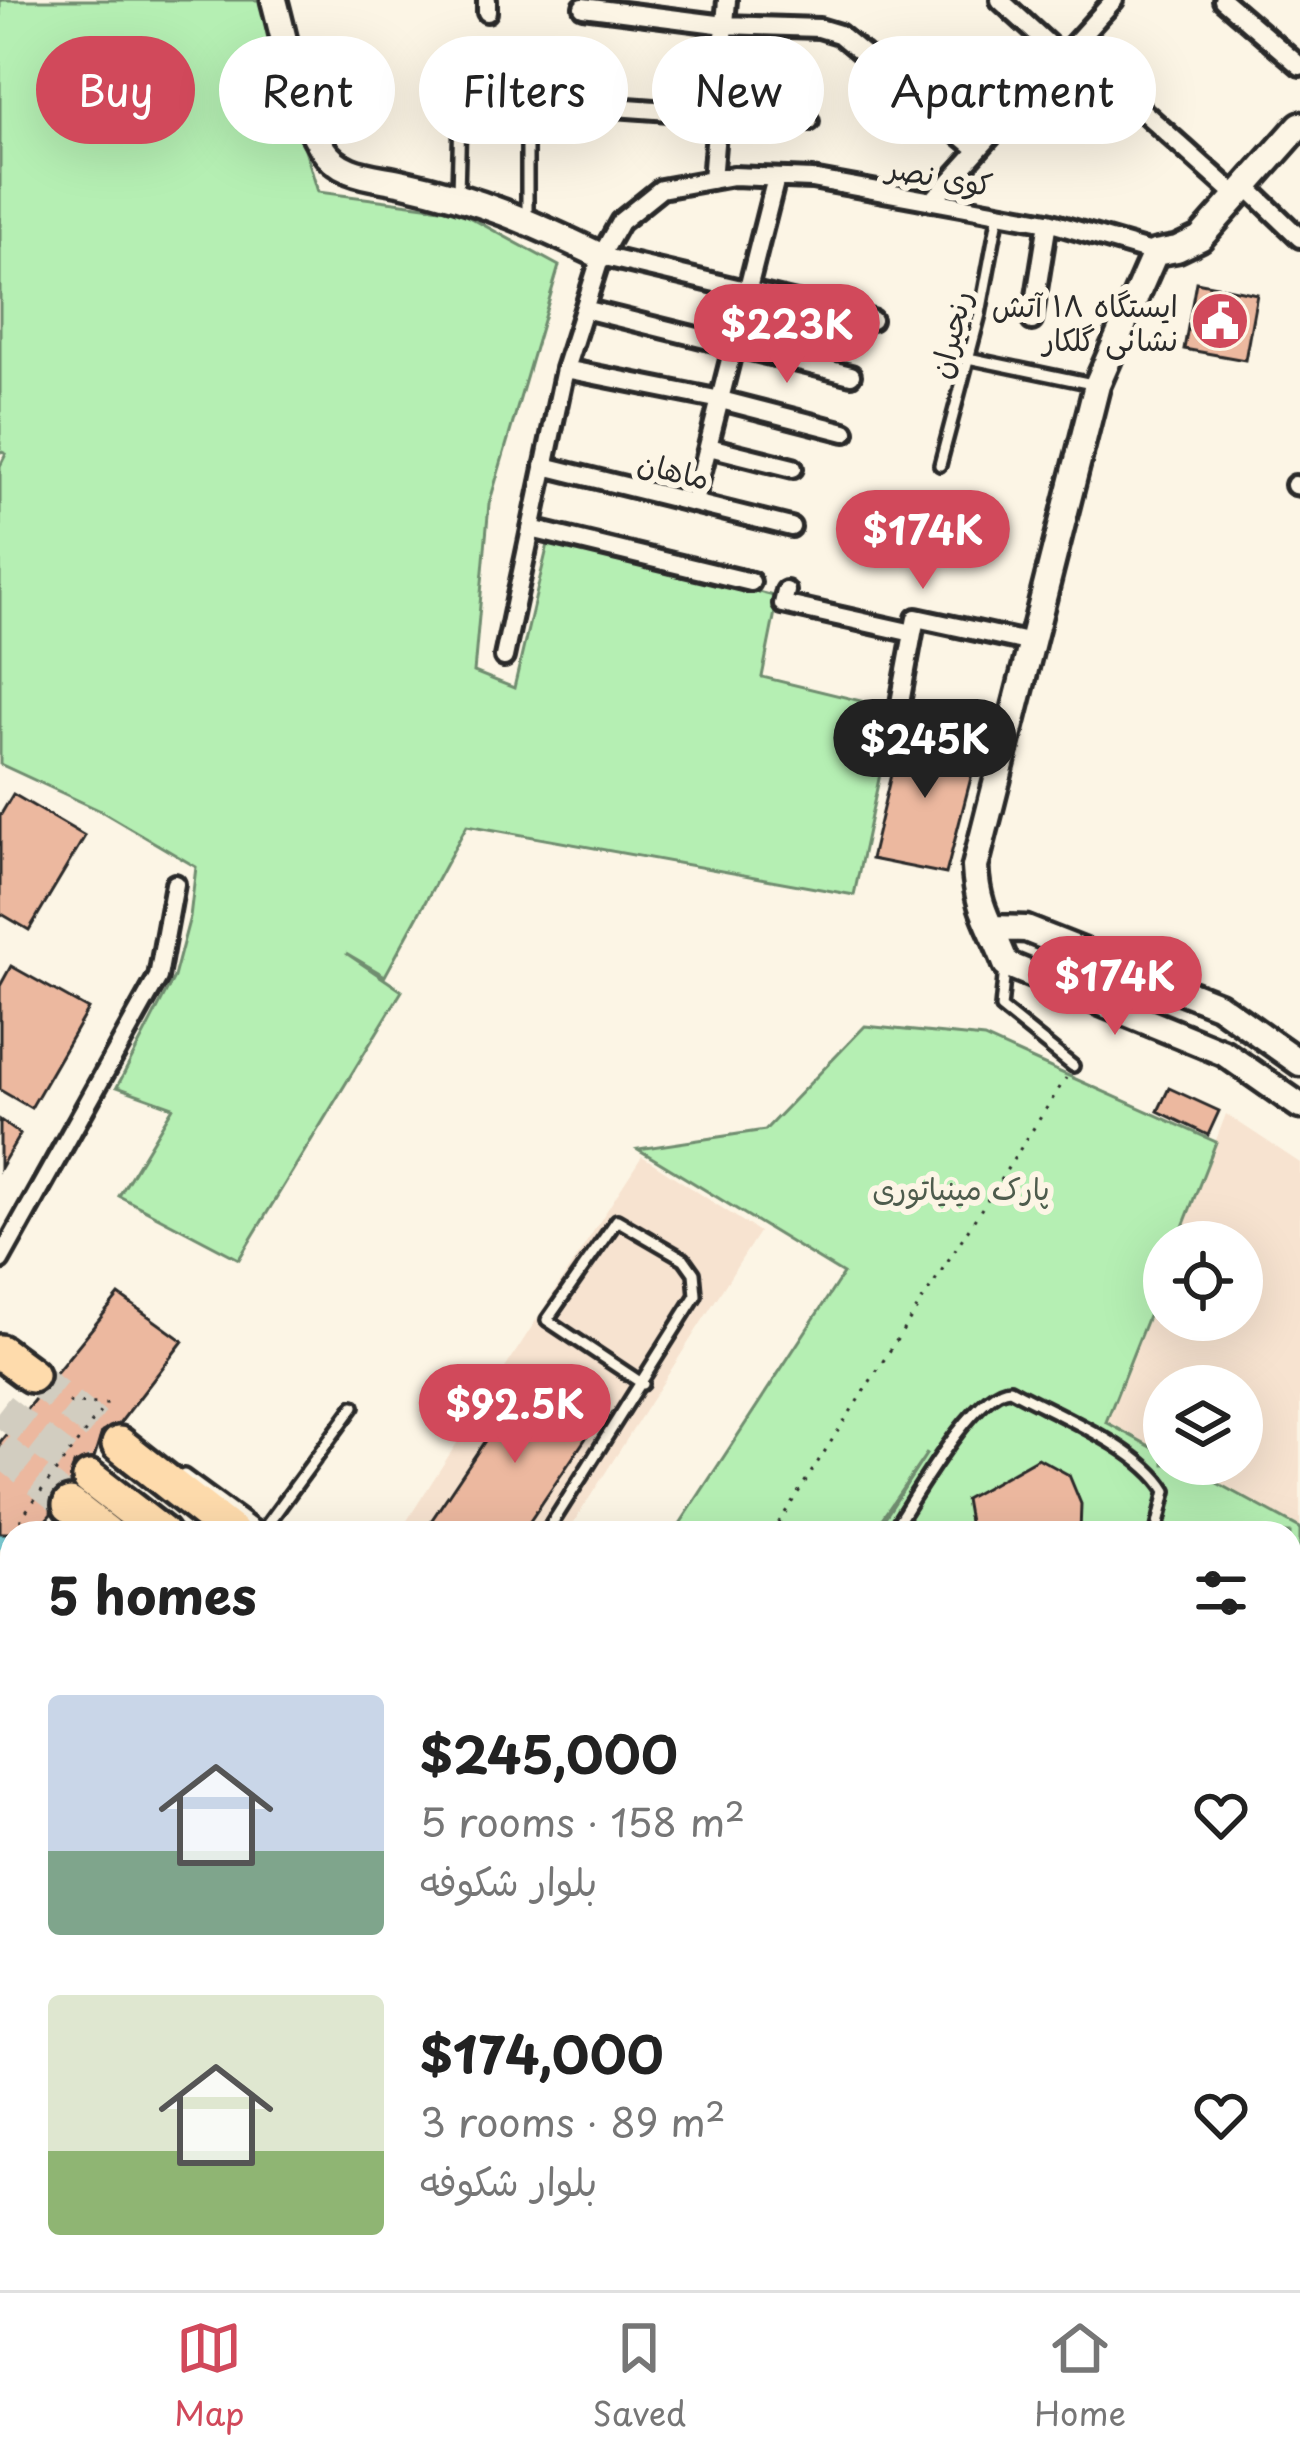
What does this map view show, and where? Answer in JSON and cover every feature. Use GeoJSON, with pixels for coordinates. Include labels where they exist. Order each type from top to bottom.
{"type":"FeatureCollection","features":[{"type":"Feature","properties":{"kind":"highway"},"geometry":{"type":"LineString","coordinates":[[0,1352],[31,1375]]}},
{"type":"Feature","properties":{"kind":"highway"},"geometry":{"type":"LineString","coordinates":[[119,1444],[217,1521]]}},
{"type":"Feature","properties":{"kind":"highway"},"geometry":{"type":"LineString","coordinates":[[99,1521],[80,1491],[138,1521]]}},
{"type":"Feature","properties":{"kind":"main road"},"geometry":{"type":"LineString","coordinates":[[274,0],[304,105],[323,150],[336,163],[355,175],[458,196],[527,220],[601,256]]}},
{"type":"Feature","properties":{"kind":"main road"},"geometry":{"type":"LineString","coordinates":[[1300,124],[1200,238],[1155,253],[1096,386],[975,867],[976,904],[992,928],[1005,963],[1225,1053],[1300,1106]]}},
{"type":"Feature","properties":{"kind":"main road"},"geometry":{"type":"LineString","coordinates":[[992,928],[1026,929],[1217,1005],[1300,1063]]}},
{"type":"Feature","properties":{"kind":"street"},"geometry":{"type":"LineString","coordinates":[[723,36],[727,0]]}},
{"type":"Feature","properties":{"kind":"street"},"geometry":{"type":"LineString","coordinates":[[1000,0],[1046,36]]}},
{"type":"Feature","properties":{"kind":"street"},"geometry":{"type":"LineString","coordinates":[[1081,36],[1114,0]]}},
{"type":"Feature","properties":{"kind":"street"},"geometry":{"type":"LineString","coordinates":[[1223,0],[1300,66]]}},
{"type":"Feature","properties":{"kind":"street"},"geometry":{"type":"LineString","coordinates":[[583,8],[724,25],[820,28],[839,34],[978,150]]}},
{"type":"Feature","properties":{"kind":"street"},"geometry":{"type":"LineString","coordinates":[[1156,123],[1300,238]]}},
{"type":"Feature","properties":{"kind":"street"},"geometry":{"type":"LineString","coordinates":[[712,180],[715,144]]}},
{"type":"Feature","properties":{"kind":"street"},"geometry":{"type":"LineString","coordinates":[[932,201],[983,144]]}},
{"type":"Feature","properties":{"kind":"street","name":"کوی نصر"},"geometry":{"type":"LineString","coordinates":[[504,657],[565,369],[601,256],[620,222],[661,190],[733,176],[812,179],[1048,222],[1155,253]]}},
{"type":"Feature","properties":{"kind":"street"},"geometry":{"type":"LineString","coordinates":[[694,502],[776,178]]}},
{"type":"Feature","properties":{"kind":"street"},"geometry":{"type":"LineString","coordinates":[[1032,321],[1048,222]]}},
{"type":"Feature","properties":{"kind":"street"},"geometry":{"type":"LineString","coordinates":[[601,256],[872,320]]}},
{"type":"Feature","properties":{"kind":"street"},"geometry":{"type":"LineString","coordinates":[[584,309],[851,375]]}},
{"type":"Feature","properties":{"kind":"street"},"geometry":{"type":"LineString","coordinates":[[565,369],[845,431]]}},
{"type":"Feature","properties":{"kind":"street"},"geometry":{"type":"LineString","coordinates":[[709,447],[793,468]]}},
{"type":"Feature","properties":{"kind":"street","name":"ماهان"},"geometry":{"type":"LineString","coordinates":[[544,466],[791,527]]}},
{"type":"Feature","properties":{"kind":"street"},"geometry":{"type":"LineString","coordinates":[[531,529],[752,582]]}},
{"type":"Feature","properties":{"kind":"street"},"geometry":{"type":"LineString","coordinates":[[786,591],[783,604],[913,633]]}},
{"type":"Feature","properties":{"kind":"street"},"geometry":{"type":"LineString","coordinates":[[979,731],[898,714],[916,618],[1032,643]]}},
{"type":"Feature","properties":{"kind":"street"},"geometry":{"type":"LineString","coordinates":[[0,1260],[158,977],[176,884]]}},
{"type":"Feature","properties":{"kind":"lane"},"geometry":{"type":"LineString","coordinates":[[458,196],[459,144]]}},
{"type":"Feature","properties":{"kind":"lane"},"geometry":{"type":"LineString","coordinates":[[526,144],[527,220]]}},
{"type":"Feature","properties":{"kind":"lane","name":"رنجبران"},"geometry":{"type":"LineString","coordinates":[[940,465],[999,213]]}},
{"type":"Feature","properties":{"kind":"lane"},"geometry":{"type":"LineString","coordinates":[[968,358],[1096,386]]}},
{"type":"Feature","properties":{"kind":"lane"},"geometry":{"type":"LineString","coordinates":[[1005,963],[1000,1008],[1073,1066]]}},
{"type":"Feature","properties":{"kind":"lane"},"geometry":{"type":"LineString","coordinates":[[554,1521],[643,1384],[696,1295],[694,1273],[684,1259],[617,1220],[548,1320],[643,1384]]}},
{"type":"Feature","properties":{"kind":"lane"},"geometry":{"type":"LineString","coordinates":[[899,1521],[976,1408],[999,1389],[1010,1389],[1125,1452],[1157,1475],[1166,1491],[1159,1521]]}},
{"type":"Feature","properties":{"kind":"lane"},"geometry":{"type":"LineString","coordinates":[[269,1521],[354,1406]]}},
{"type":"Feature","properties":{"kind":"lane"},"geometry":{"type":"LineString","coordinates":[[175,1468],[246,1521]]}},
{"type":"Feature","properties":{"kind":"path"},"geometry":{"type":"LineString","coordinates":[[780,1521],[1073,1066]]}},
{"type":"Feature","properties":{"kind":"path"},"geometry":{"type":"LineString","coordinates":[[21,1521],[106,1404],[67,1403]]}},
{"type":"Feature","properties":{"kind":"shaded area"},"geometry":{"type":"Polygon","coordinates":[[[1226,1114],[1300,1163],[1300,1521],[1287,1521],[1221,1485],[1263,1485],[1263,1365],[1143,1365],[1143,1443],[1106,1423],[1143,1329],[1143,1341],[1263,1341],[1263,1221],[1185,1221],[1226,1114]]]}},
{"type":"Feature","properties":{"kind":"shaded area"},"geometry":{"type":"Polygon","coordinates":[[[642,1156],[759,1232],[575,1521],[407,1521],[642,1156]]]}},
{"type":"Feature","properties":{"kind":"green space"},"geometry":{"type":"Polygon","coordinates":[[[0,0],[260,0],[271,36],[219,36],[219,144],[304,144],[318,192],[456,210],[559,266],[489,504],[474,672],[514,688],[549,540],[778,597],[762,677],[894,709],[854,895],[467,825],[385,976],[346,953],[402,991],[239,1259],[119,1196],[173,1107],[117,1087],[174,977],[190,917],[196,867],[101,811],[0,764],[0,466],[6,454],[0,451],[0,0]]]}},
{"type":"Feature","properties":{"kind":"green space","name":"پارک مینیاتوری"},"geometry":{"type":"Polygon","coordinates":[[[865,1026],[984,1038],[1216,1142],[1185,1221],[1143,1221],[1143,1329],[1106,1422],[1143,1442],[1143,1485],[1221,1485],[1287,1521],[883,1521],[927,1453],[880,1521],[682,1521],[843,1274],[638,1149],[765,1130],[865,1026]]]}},
{"type":"Feature","properties":{"kind":"building","name":"ایستگاه ۱۸ آتش نشانی گلکار"},"geometry":{"type":"Polygon","coordinates":[[[1196,282],[1257,294],[1245,360],[1184,349],[1196,282]]]}},
{"type":"Feature","properties":{"kind":"building"},"geometry":{"type":"Polygon","coordinates":[[[902,728],[980,743],[946,874],[871,859],[902,728]]]}},
{"type":"Feature","properties":{"kind":"building"},"geometry":{"type":"Polygon","coordinates":[[[13,794],[85,836],[29,930],[0,913],[0,816],[13,794]]]}},
{"type":"Feature","properties":{"kind":"building"},"geometry":{"type":"Polygon","coordinates":[[[11,966],[88,1009],[31,1108],[0,1090],[0,986],[11,966]]]}},
{"type":"Feature","properties":{"kind":"building"},"geometry":{"type":"Polygon","coordinates":[[[1169,1088],[1219,1111],[1208,1135],[1158,1111],[1169,1088]]]}},
{"type":"Feature","properties":{"kind":"building"},"geometry":{"type":"Polygon","coordinates":[[[0,1120],[20,1134],[0,1168],[0,1120]]]}},
{"type":"Feature","properties":{"kind":"building"},"geometry":{"type":"Polygon","coordinates":[[[119,1295],[183,1341],[120,1423],[102,1432],[94,1458],[74,1464],[70,1484],[53,1493],[51,1514],[45,1521],[0,1521],[0,1442],[119,1295]]]}},
{"type":"Feature","properties":{"kind":"building"},"geometry":{"type":"Polygon","coordinates":[[[527,1378],[596,1423],[530,1521],[431,1521],[527,1378]]]}},
{"type":"Feature","properties":{"kind":"building"},"geometry":{"type":"Polygon","coordinates":[[[1038,1458],[1069,1475],[1081,1504],[1080,1521],[969,1521],[965,1499],[1038,1458]]]}},
{"type":"Feature","properties":{"kind":"tunnel"},"geometry":{"type":"LineString","coordinates":[[31,1375],[119,1444]]}},
{"type":"Feature","properties":{"kind":"tunnel"},"geometry":{"type":"LineString","coordinates":[[0,1409],[90,1478]]}},
{"type":"Feature","properties":{"kind":"tunnel"},"geometry":{"type":"LineString","coordinates":[[0,1449],[70,1505]]}},
{"type":"Feature","properties":{"kind":"place","name":"ایستگاه ۱۸ آتش نشانی گلکار"},"geometry":{"type":"Point","coordinates":[1220,321]}}]}
